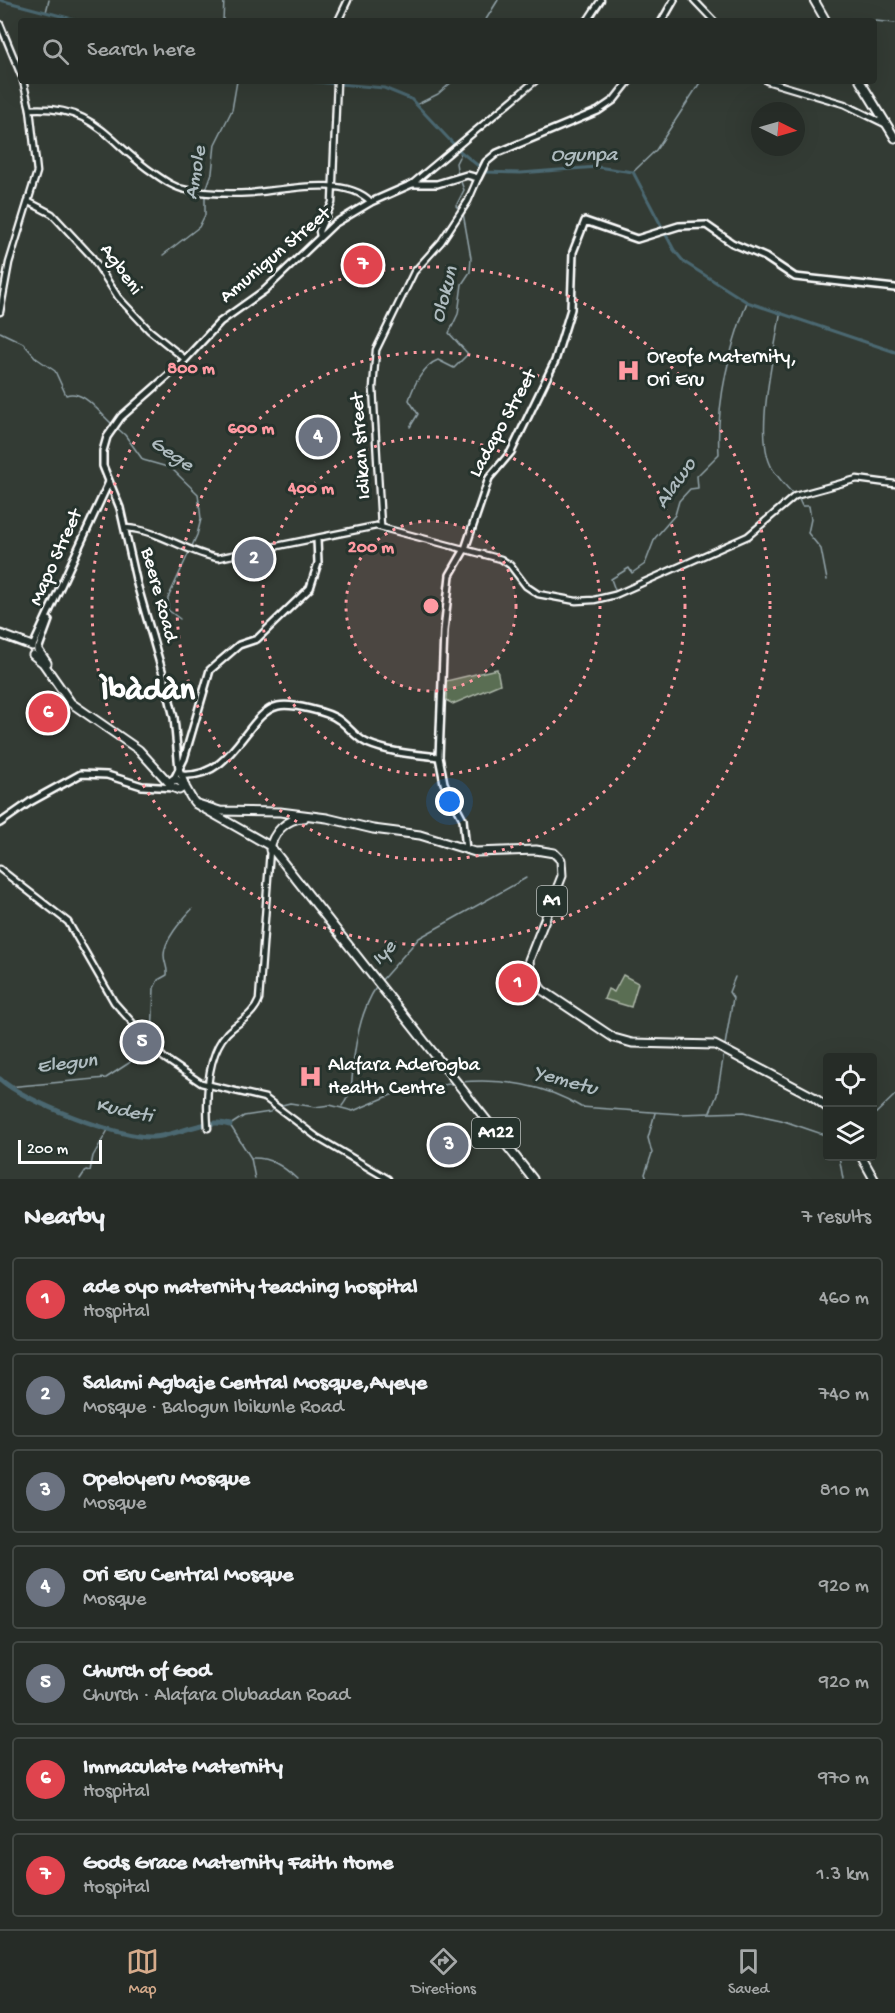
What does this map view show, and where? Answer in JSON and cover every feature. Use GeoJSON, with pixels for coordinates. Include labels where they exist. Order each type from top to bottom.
{"type":"FeatureCollection","features":[{"type":"Feature","properties":{"kind":"highway"},"geometry":{"type":"LineString","coordinates":[[812,0],[822,18]]}},
{"type":"Feature","properties":{"kind":"highway"},"geometry":{"type":"LineString","coordinates":[[864,84],[895,138]]}},
{"type":"Feature","properties":{"kind":"highway"},"geometry":{"type":"LineString","coordinates":[[864,84],[895,132]]}},
{"type":"Feature","properties":{"kind":"highway","name":"A1"},"geometry":{"type":"LineString","coordinates":[[0,636],[34,650],[71,703],[128,740],[174,781],[196,805],[270,848],[276,834],[290,821],[300,818],[322,818]]}},
{"type":"Feature","properties":{"kind":"highway"},"geometry":{"type":"LineString","coordinates":[[174,781],[182,790],[185,784]]}},
{"type":"Feature","properties":{"kind":"highway"},"geometry":{"type":"LineString","coordinates":[[185,784],[189,797],[196,805]]}},
{"type":"Feature","properties":{"kind":"highway","name":"A1"},"geometry":{"type":"LineString","coordinates":[[196,805],[220,811],[260,811],[322,818],[371,831],[412,835],[466,850],[494,853],[542,850],[558,856],[562,865],[562,876],[527,952],[526,969],[535,987],[617,1043],[704,1046],[720,1049],[804,1094],[824,1107]]}},
{"type":"Feature","properties":{"kind":"highway","name":"A1"},"geometry":{"type":"LineString","coordinates":[[412,835],[472,855],[536,853],[551,856],[559,866],[559,877],[543,919]]}},
{"type":"Feature","properties":{"kind":"highway","name":"A122"},"geometry":{"type":"LineString","coordinates":[[270,848],[531,1179]]}},
{"type":"Feature","properties":{"kind":"highway"},"geometry":{"type":"LineString","coordinates":[[862,1161],[872,1179]]}},
{"type":"Feature","properties":{"kind":"main road"},"geometry":{"type":"LineString","coordinates":[[664,18],[674,0]]}},
{"type":"Feature","properties":{"kind":"main road"},"geometry":{"type":"LineString","coordinates":[[478,178],[490,157],[598,111],[614,100],[627,84]]}},
{"type":"Feature","properties":{"kind":"main road","name":"Amunigun Street"},"geometry":{"type":"LineString","coordinates":[[117,423],[185,359],[220,322],[265,290],[320,236],[371,202],[412,184],[437,184],[467,174],[478,178]]}},
{"type":"Feature","properties":{"kind":"main road","name":"Ladapo Street"},"geometry":{"type":"LineString","coordinates":[[466,850],[461,810],[444,783],[439,757],[445,615],[450,575],[465,549],[489,478],[511,452],[558,352],[571,309],[571,260],[585,221],[631,239],[642,239],[688,225],[706,225],[734,244],[765,257],[795,277],[895,288]]}},
{"type":"Feature","properties":{"kind":"main road","name":"Beere Road"},"geometry":{"type":"LineString","coordinates":[[117,423],[102,451],[103,466],[125,528],[137,584],[171,706],[174,781],[185,784]]}},
{"type":"Feature","properties":{"kind":"main road","name":"Mapo Street"},"geometry":{"type":"LineString","coordinates":[[34,650],[110,485]]}},
{"type":"Feature","properties":{"kind":"main road"},"geometry":{"type":"LineString","coordinates":[[174,781],[210,670],[239,645],[257,639],[310,588],[318,563],[317,538]]}},
{"type":"Feature","properties":{"kind":"main road"},"geometry":{"type":"LineString","coordinates":[[0,823],[30,802],[81,774],[107,775],[152,787],[208,770],[239,747],[265,714],[280,706],[300,707],[334,716],[364,741],[386,750],[439,757]]}},
{"type":"Feature","properties":{"kind":"main road"},"geometry":{"type":"LineString","coordinates":[[185,784],[193,775]]}},
{"type":"Feature","properties":{"kind":"street"},"geometry":{"type":"LineString","coordinates":[[339,18],[348,0]]}},
{"type":"Feature","properties":{"kind":"street"},"geometry":{"type":"LineString","coordinates":[[589,18],[602,0]]}},
{"type":"Feature","properties":{"kind":"street"},"geometry":{"type":"LineString","coordinates":[[694,0],[711,18]]}},
{"type":"Feature","properties":{"kind":"street"},"geometry":{"type":"LineString","coordinates":[[0,24],[18,68]]}},
{"type":"Feature","properties":{"kind":"street"},"geometry":{"type":"LineString","coordinates":[[0,312],[9,263],[29,202],[38,165],[30,109],[24,84]]}},
{"type":"Feature","properties":{"kind":"street"},"geometry":{"type":"LineString","coordinates":[[320,236],[319,231],[332,203],[337,84]]}},
{"type":"Feature","properties":{"kind":"street"},"geometry":{"type":"LineString","coordinates":[[412,184],[532,84]]}},
{"type":"Feature","properties":{"kind":"street"},"geometry":{"type":"LineString","coordinates":[[777,84],[832,100],[872,116],[887,125]]}},
{"type":"Feature","properties":{"kind":"street"},"geometry":{"type":"LineString","coordinates":[[30,109],[61,109],[82,116],[160,178],[178,188],[206,192],[251,193],[332,187],[363,195],[371,202]]}},
{"type":"Feature","properties":{"kind":"street","name":"Idikan street"},"geometry":{"type":"LineString","coordinates":[[381,526],[373,388],[376,350],[414,272],[441,242],[478,178]]}},
{"type":"Feature","properties":{"kind":"street","name":"Agbeni"},"geometry":{"type":"LineString","coordinates":[[29,202],[52,214],[92,257],[118,297],[149,330],[185,359]]}},
{"type":"Feature","properties":{"kind":"street"},"geometry":{"type":"LineString","coordinates":[[125,528],[147,531],[196,553],[226,558],[352,529],[381,526],[506,562],[526,586],[538,594],[576,601],[594,600],[615,595],[748,536],[785,503],[801,494],[857,479],[895,484]]}},
{"type":"Feature","properties":{"kind":"street"},"geometry":{"type":"LineString","coordinates":[[208,1125],[208,1085],[223,1040],[250,1014],[259,1000],[270,848]]}},
{"type":"Feature","properties":{"kind":"street"},"geometry":{"type":"LineString","coordinates":[[0,869],[68,922],[106,991],[136,1030],[172,1064],[190,1078],[208,1085],[265,1098],[318,1138],[388,1179]]}},
{"type":"Feature","properties":{"kind":"green space"},"geometry":{"type":"Polygon","coordinates":[[[497,669],[500,684],[453,704],[444,699],[446,681],[497,669]]]}},
{"type":"Feature","properties":{"kind":"green space"},"geometry":{"type":"Polygon","coordinates":[[[623,975],[638,983],[631,1007],[604,999],[608,989],[614,992],[623,975]]]}},
{"type":"Feature","properties":{"kind":"waterway","name":"Ogunpa"},"geometry":{"type":"LineString","coordinates":[[0,0],[69,18]]}},
{"type":"Feature","properties":{"kind":"waterway"},"geometry":{"type":"LineString","coordinates":[[46,12],[49,0]]}},
{"type":"Feature","properties":{"kind":"waterway"},"geometry":{"type":"LineString","coordinates":[[223,18],[224,0]]}},
{"type":"Feature","properties":{"kind":"waterway"},"geometry":{"type":"LineString","coordinates":[[487,18],[498,0]]}},
{"type":"Feature","properties":{"kind":"waterway"},"geometry":{"type":"LineString","coordinates":[[877,21],[895,23]]}},
{"type":"Feature","properties":{"kind":"waterway","name":"Amole"},"geometry":{"type":"LineString","coordinates":[[206,190],[212,173],[215,144],[232,110],[236,84]]}},
{"type":"Feature","properties":{"kind":"waterway","name":"Ogunpa"},"geometry":{"type":"LineString","coordinates":[[339,84],[384,88],[411,99],[461,152],[486,172],[521,173],[597,167],[633,172],[674,250],[684,262],[747,302],[895,352]]}},
{"type":"Feature","properties":{"kind":"waterway"},"geometry":{"type":"LineString","coordinates":[[416,105],[438,94],[450,84]]}},
{"type":"Feature","properties":{"kind":"waterway"},"geometry":{"type":"LineString","coordinates":[[633,172],[656,150],[699,84]]}},
{"type":"Feature","properties":{"kind":"waterway","name":"Olokun"},"geometry":{"type":"LineString","coordinates":[[458,175],[456,163],[459,157]]}},
{"type":"Feature","properties":{"kind":"waterway","name":"Olokun"},"geometry":{"type":"LineString","coordinates":[[460,179],[464,190],[456,206],[460,210]]}},
{"type":"Feature","properties":{"kind":"waterway","name":"Amole"},"geometry":{"type":"LineString","coordinates":[[163,255],[199,227],[205,215],[205,194]]}},
{"type":"Feature","properties":{"kind":"waterway","name":"Olokun"},"geometry":{"type":"LineString","coordinates":[[410,427],[418,414],[409,400],[424,371],[438,360],[454,368],[468,354],[449,333],[458,314],[462,284],[470,272],[471,258],[463,213]]}},
{"type":"Feature","properties":{"kind":"waterway","name":"Alawo"},"geometry":{"type":"LineString","coordinates":[[615,590],[611,579],[629,568],[632,573],[645,564],[655,538],[675,515],[679,501],[690,489],[698,488],[697,476],[719,454],[720,415],[725,376],[747,302]]}},
{"type":"Feature","properties":{"kind":"waterway"},"geometry":{"type":"LineString","coordinates":[[780,315],[767,392],[766,451],[771,466],[794,495]]}},
{"type":"Feature","properties":{"kind":"waterway","name":"Gege"},"geometry":{"type":"LineString","coordinates":[[0,332],[23,343],[36,358],[55,371],[66,395],[73,394],[85,399],[112,424]]}},
{"type":"Feature","properties":{"kind":"waterway","name":"Gege"},"geometry":{"type":"LineString","coordinates":[[116,427],[125,435],[143,460],[171,468],[198,494],[201,519],[197,535],[168,598],[168,610],[180,619]]}},
{"type":"Feature","properties":{"kind":"waterway"},"geometry":{"type":"LineString","coordinates":[[798,497],[802,506],[809,506],[811,519],[808,533],[821,549],[827,580]]}},
{"type":"Feature","properties":{"kind":"waterway","name":"Iye"},"geometry":{"type":"LineString","coordinates":[[380,982],[419,938],[526,878]]}},
{"type":"Feature","properties":{"kind":"waterway","name":"Elegun"},"geometry":{"type":"LineString","coordinates":[[8,1087],[106,1078],[129,1063],[152,1039],[154,988],[158,980],[167,975],[165,949],[174,930],[192,909]]}},
{"type":"Feature","properties":{"kind":"waterway","name":"Iye"},"geometry":{"type":"LineString","coordinates":[[725,1045],[733,998],[729,992],[735,977]]}},
{"type":"Feature","properties":{"kind":"waterway","name":"Iye"},"geometry":{"type":"LineString","coordinates":[[342,1106],[351,1088],[355,1048],[362,1020],[377,986]]}},
{"type":"Feature","properties":{"kind":"waterway","name":"Iye"},"geometry":{"type":"LineString","coordinates":[[710,1112],[717,1095],[724,1053]]}},
{"type":"Feature","properties":{"kind":"waterway","name":"Kudeti"},"geometry":{"type":"LineString","coordinates":[[0,1079],[29,1098],[50,1108],[97,1125],[138,1136],[162,1136],[211,1123],[230,1125]]}},
{"type":"Feature","properties":{"kind":"waterway","name":"Yemetu"},"geometry":{"type":"LineString","coordinates":[[460,1082],[507,1082],[538,1088],[581,1107],[680,1114],[744,1112],[781,1120],[823,1134]]}},
{"type":"Feature","properties":{"kind":"waterway","name":"Yemetu"},"geometry":{"type":"LineString","coordinates":[[278,1106],[290,1103],[315,1107],[330,1105],[353,1111],[396,1093],[455,1083]]}},
{"type":"Feature","properties":{"kind":"waterway"},"geometry":{"type":"LineString","coordinates":[[877,1112],[895,1095]]}},
{"type":"Feature","properties":{"kind":"waterway","name":"Kudeti"},"geometry":{"type":"LineString","coordinates":[[255,1179],[251,1158],[230,1125],[244,1116],[270,1112],[274,1109]]}},
{"type":"Feature","properties":{"kind":"waterway"},"geometry":{"type":"LineString","coordinates":[[647,1179],[645,1174],[652,1153],[648,1138],[655,1113]]}},
{"type":"Feature","properties":{"kind":"waterway"},"geometry":{"type":"LineString","coordinates":[[80,1179],[86,1170],[90,1171],[93,1156],[108,1130]]}},
{"type":"Feature","properties":{"kind":"waterway","name":"Kudeti"},"geometry":{"type":"LineString","coordinates":[[251,1158],[276,1163],[297,1179]]}},
{"type":"Feature","properties":{"kind":"waterway","name":"Yemetu"},"geometry":{"type":"LineString","coordinates":[[840,1161],[843,1179]]}},
{"type":"Feature","properties":{"kind":"place","name":"Gods Grace Maternity Faith Home"},"geometry":{"type":"Point","coordinates":[363,265]}},
{"type":"Feature","properties":{"kind":"place","name":"Oreofe Maternity, Ori Eru"},"geometry":{"type":"Point","coordinates":[629,370]}},
{"type":"Feature","properties":{"kind":"place","name":"Ori Eru Central Mosque"},"geometry":{"type":"Point","coordinates":[318,437]}},
{"type":"Feature","properties":{"kind":"place","name":"Salami Agbaje Central Mosque,Ayeye"},"geometry":{"type":"Point","coordinates":[254,559]}},
{"type":"Feature","properties":{"kind":"place","name":"Immaculate Maternity"},"geometry":{"type":"Point","coordinates":[48,713]}},
{"type":"Feature","properties":{"kind":"place","name":"ade oyo maternity teaching hospital"},"geometry":{"type":"Point","coordinates":[518,983]}},
{"type":"Feature","properties":{"kind":"place","name":"Church of God"},"geometry":{"type":"Point","coordinates":[142,1042]}},
{"type":"Feature","properties":{"kind":"place","name":"Alafara Aderogba Health Centre"},"geometry":{"type":"Point","coordinates":[310,1077]}},
{"type":"Feature","properties":{"kind":"place","name":"Opeloyeru Mosque"},"geometry":{"type":"Point","coordinates":[449,1145]}},
{"type":"Feature","properties":{"kind":"district","name":"Ìbàdàn"},"geometry":{"type":"Point","coordinates":[148,692]}}]}
